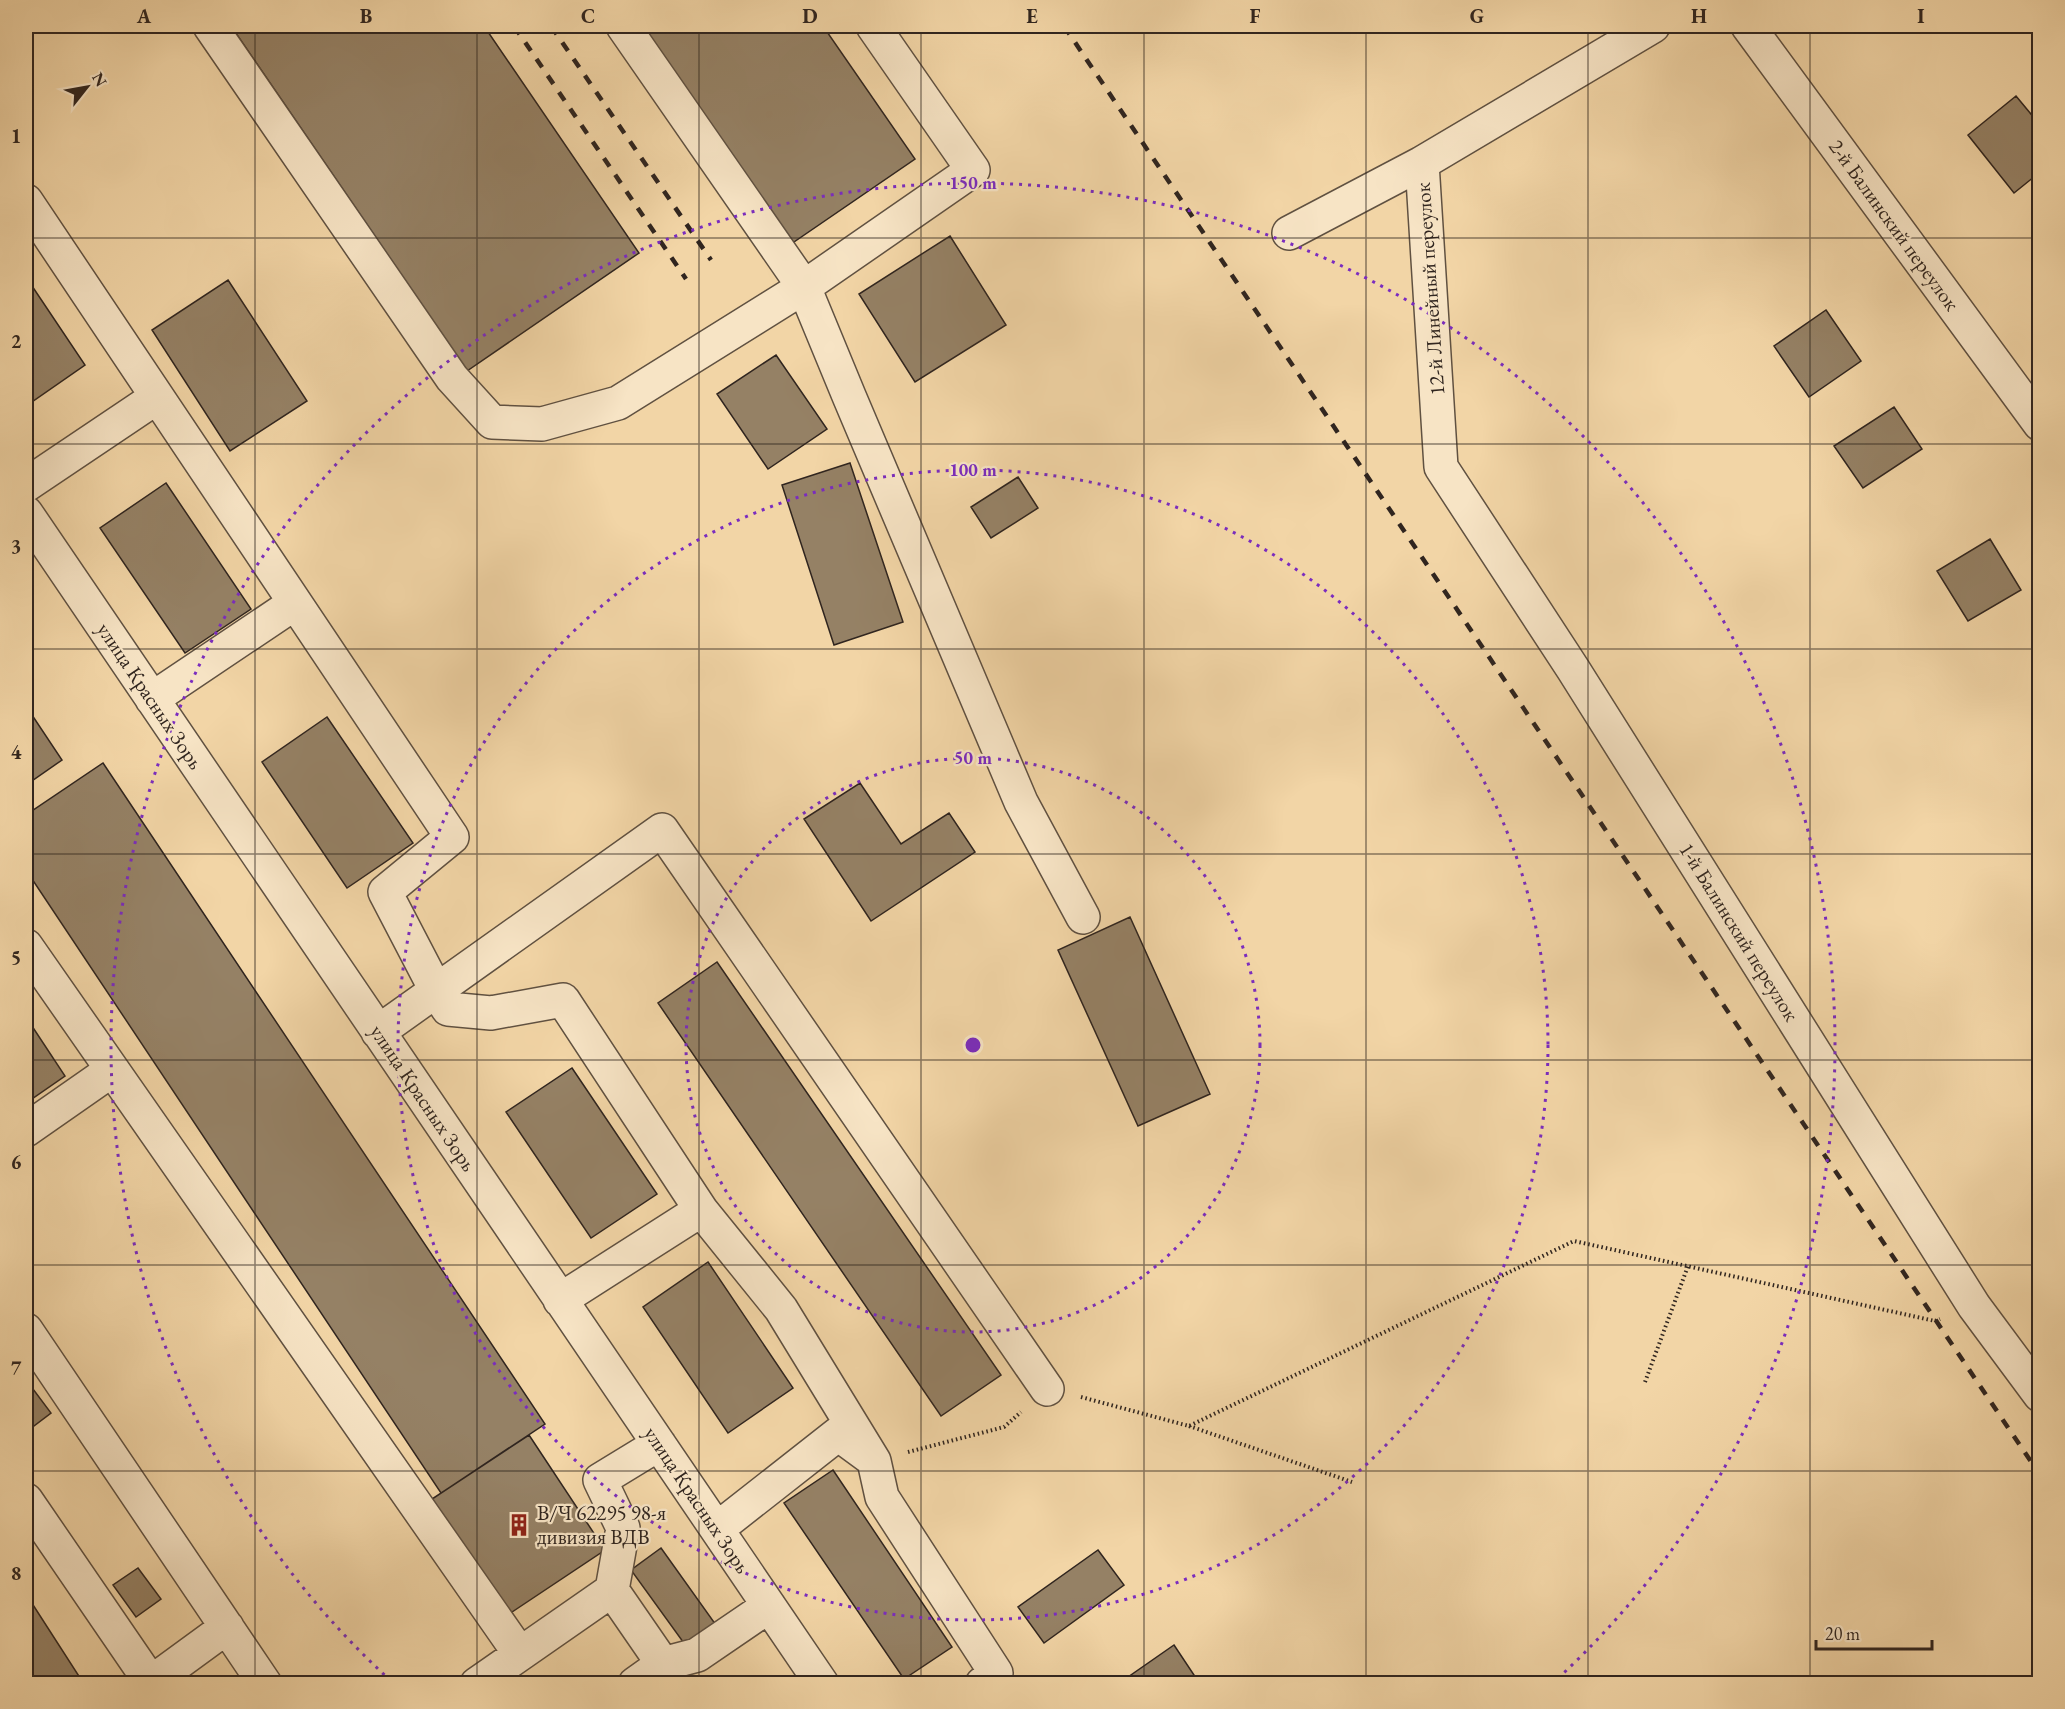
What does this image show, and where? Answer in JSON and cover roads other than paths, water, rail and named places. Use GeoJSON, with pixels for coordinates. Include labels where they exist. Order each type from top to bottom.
{"type":"FeatureCollection","features":[{"type":"Feature","properties":{"kind":"street"},"geometry":{"type":"LineString","coordinates":[[210,26],[452,378],[492,422],[542,424],[618,403],[804,287],[973,170],[873,26]]}},
{"type":"Feature","properties":{"kind":"street"},"geometry":{"type":"LineString","coordinates":[[623,26],[804,287],[1021,802],[1083,917]]}},
{"type":"Feature","properties":{"kind":"street","name":"12-й Линейный переулок"},"geometry":{"type":"LineString","coordinates":[[1441,466],[1422,163],[1653,26]]}},
{"type":"Feature","properties":{"kind":"street","name":"2-й Балинский переулок"},"geometry":{"type":"LineString","coordinates":[[1748,26],[2040,424]]}},
{"type":"Feature","properties":{"kind":"street"},"geometry":{"type":"LineString","coordinates":[[1289,233],[1422,163]]}},
{"type":"Feature","properties":{"kind":"street"},"geometry":{"type":"LineString","coordinates":[[26,201],[452,837],[386,892],[448,1009],[491,1013],[563,1000],[701,1210],[781,1309],[874,1461],[882,1497],[996,1673],[982,1683]]}},
{"type":"Feature","properties":{"kind":"street"},"geometry":{"type":"LineString","coordinates":[[26,485],[156,397]]}},
{"type":"Feature","properties":{"kind":"street","name":"1-й Балинский переулок"},"geometry":{"type":"LineString","coordinates":[[1441,466],[1573,669],[1974,1306],[2040,1395]]}},
{"type":"Feature","properties":{"kind":"street","name":"улица Красных Зорь"},"geometry":{"type":"LineString","coordinates":[[26,513],[822,1683]]}},
{"type":"Feature","properties":{"kind":"street"},"geometry":{"type":"LineString","coordinates":[[152,699],[295,603]]}},
{"type":"Feature","properties":{"kind":"street"},"geometry":{"type":"LineString","coordinates":[[378,1032],[662,830],[1047,1389]]}},
{"type":"Feature","properties":{"kind":"street"},"geometry":{"type":"LineString","coordinates":[[26,946],[520,1654]]}},
{"type":"Feature","properties":{"kind":"street"},"geometry":{"type":"LineString","coordinates":[[26,1130],[112,1070]]}},
{"type":"Feature","properties":{"kind":"street"},"geometry":{"type":"LineString","coordinates":[[560,1300],[701,1210]]}},
{"type":"Feature","properties":{"kind":"street"},"geometry":{"type":"LineString","coordinates":[[26,1330],[266,1683]]}},
{"type":"Feature","properties":{"kind":"street"},"geometry":{"type":"LineString","coordinates":[[717,1529],[838,1434],[874,1461]]}},
{"type":"Feature","properties":{"kind":"street"},"geometry":{"type":"LineString","coordinates":[[659,1444],[600,1480],[623,1528],[612,1590],[663,1664]]}},
{"type":"Feature","properties":{"kind":"street"},"geometry":{"type":"LineString","coordinates":[[26,1500],[150,1683],[227,1627]]}},
{"type":"Feature","properties":{"kind":"street"},"geometry":{"type":"LineString","coordinates":[[477,1683],[612,1590]]}},
{"type":"Feature","properties":{"kind":"street"},"geometry":{"type":"LineString","coordinates":[[635,1683],[663,1664],[698,1655],[769,1606]]}},
{"type":"Feature","properties":{"kind":"railway"},"geometry":{"type":"LineString","coordinates":[[514,26],[686,279]]}},
{"type":"Feature","properties":{"kind":"railway"},"geometry":{"type":"LineString","coordinates":[[551,26],[711,260]]}},
{"type":"Feature","properties":{"kind":"railway"},"geometry":{"type":"LineString","coordinates":[[1064,26],[2040,1475]]}},
{"type":"Feature","properties":{"kind":"place","name":"В/Ч 62295 98-я дивизия ВДВ"},"geometry":{"type":"Point","coordinates":[519,1525]}}]}
